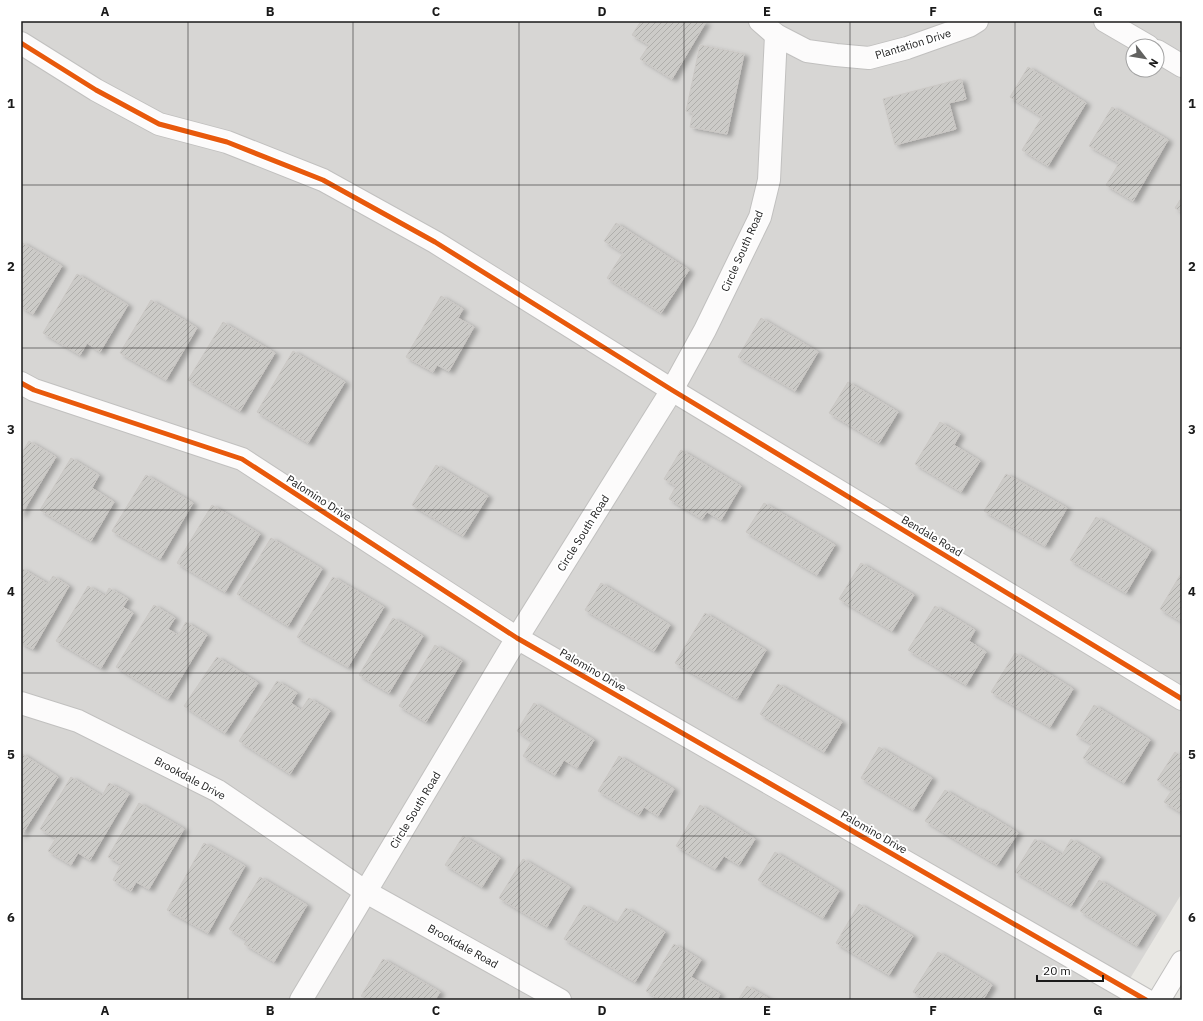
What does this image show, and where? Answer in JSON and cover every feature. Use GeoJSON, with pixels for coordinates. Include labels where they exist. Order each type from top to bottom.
{"type":"FeatureCollection","features":[{"type":"Feature","properties":{"kind":"street","name":"Plantation Drive"},"geometry":{"type":"LineString","coordinates":[[760,21],[776,36],[807,51],[868,58],[908,48],[968,26],[977,21]]}},
{"type":"Feature","properties":{"kind":"street"},"geometry":{"type":"LineString","coordinates":[[1105,21],[1134,38]]}},
{"type":"Feature","properties":{"kind":"street","name":"Circle South Road"},"geometry":{"type":"LineString","coordinates":[[301,1000],[517,638],[672,390],[705,330],[760,217],[769,180],[776,36]]}},
{"type":"Feature","properties":{"kind":"street","name":"Bendale Road"},"geometry":{"type":"LineString","coordinates":[[21,43],[96,90],[159,124],[227,142],[323,180],[435,242],[672,390],[1182,699]]}},
{"type":"Feature","properties":{"kind":"street"},"geometry":{"type":"LineString","coordinates":[[1165,56],[1182,66]]}},
{"type":"Feature","properties":{"kind":"street","name":"Palomino Drive"},"geometry":{"type":"LineString","coordinates":[[21,383],[34,390],[242,459],[517,638],[1146,1000]]}},
{"type":"Feature","properties":{"kind":"street","name":"Brookdale Drive"},"geometry":{"type":"LineString","coordinates":[[21,703],[78,721],[218,791],[366,892]]}},
{"type":"Feature","properties":{"kind":"street","name":"Brookdale Road"},"geometry":{"type":"LineString","coordinates":[[366,892],[560,1000]]}},
{"type":"Feature","properties":{"kind":"street"},"geometry":{"type":"LineString","coordinates":[[1159,1000],[1182,962]]}},
{"type":"Feature","properties":{"kind":"shaded area"},"geometry":{"type":"Polygon","coordinates":[[[21,21],[1182,21],[1182,893],[1117,1000],[21,1000],[21,21]]]}},
{"type":"Feature","properties":{"kind":"building"},"geometry":{"type":"Polygon","coordinates":[[[641,21],[706,22],[672,79],[640,59],[649,45],[632,35],[641,21]]]}},
{"type":"Feature","properties":{"kind":"building"},"geometry":{"type":"Polygon","coordinates":[[[700,45],[744,54],[727,134],[690,127],[693,113],[686,111],[700,45]]]}},
{"type":"Feature","properties":{"kind":"building"},"geometry":{"type":"Polygon","coordinates":[[[1028,67],[1086,103],[1048,166],[1022,150],[1042,117],[1010,97],[1028,67]]]}},
{"type":"Feature","properties":{"kind":"building"},"geometry":{"type":"Polygon","coordinates":[[[961,79],[966,99],[949,103],[956,129],[895,145],[883,99],[961,79]]]}},
{"type":"Feature","properties":{"kind":"building"},"geometry":{"type":"Polygon","coordinates":[[[1112,107],[1168,140],[1133,201],[1106,185],[1119,163],[1089,146],[1112,107]]]}},
{"type":"Feature","properties":{"kind":"building"},"geometry":{"type":"Polygon","coordinates":[[[1182,197],[1182,212],[1175,208],[1182,197]]]}},
{"type":"Feature","properties":{"kind":"building"},"geometry":{"type":"Polygon","coordinates":[[[616,223],[689,270],[661,313],[607,278],[623,253],[604,241],[616,223]]]}},
{"type":"Feature","properties":{"kind":"building"},"geometry":{"type":"Polygon","coordinates":[[[21,242],[62,266],[33,314],[21,307],[21,242]]]}},
{"type":"Feature","properties":{"kind":"building"},"geometry":{"type":"Polygon","coordinates":[[[77,274],[128,305],[100,352],[87,343],[80,355],[43,333],[77,274]]]}},
{"type":"Feature","properties":{"kind":"building"},"geometry":{"type":"Polygon","coordinates":[[[441,296],[463,309],[458,318],[474,327],[449,371],[437,365],[433,372],[406,357],[441,296]]]}},
{"type":"Feature","properties":{"kind":"building"},"geometry":{"type":"Polygon","coordinates":[[[151,300],[197,328],[166,380],[120,353],[151,300]]]}},
{"type":"Feature","properties":{"kind":"building"},"geometry":{"type":"Polygon","coordinates":[[[761,318],[818,352],[795,391],[738,357],[761,318]]]}},
{"type":"Feature","properties":{"kind":"building"},"geometry":{"type":"Polygon","coordinates":[[[223,322],[275,353],[240,411],[188,380],[223,322]]]}},
{"type":"Feature","properties":{"kind":"building"},"geometry":{"type":"Polygon","coordinates":[[[293,351],[345,382],[308,443],[257,412],[293,351]]]}},
{"type":"Feature","properties":{"kind":"building"},"geometry":{"type":"Polygon","coordinates":[[[848,382],[898,412],[879,443],[829,413],[848,382]]]}},
{"type":"Feature","properties":{"kind":"building"},"geometry":{"type":"Polygon","coordinates":[[[940,422],[960,434],[954,445],[980,461],[961,492],[915,464],[940,422]]]}},
{"type":"Feature","properties":{"kind":"building"},"geometry":{"type":"Polygon","coordinates":[[[29,441],[56,457],[21,515],[21,454],[29,441]]]}},
{"type":"Feature","properties":{"kind":"building"},"geometry":{"type":"Polygon","coordinates":[[[681,450],[741,486],[721,520],[707,512],[702,519],[669,499],[676,486],[664,479],[681,450]]]}},
{"type":"Feature","properties":{"kind":"building"},"geometry":{"type":"Polygon","coordinates":[[[71,458],[99,475],[92,488],[114,502],[91,541],[40,510],[71,458]]]}},
{"type":"Feature","properties":{"kind":"building"},"geometry":{"type":"Polygon","coordinates":[[[436,465],[488,496],[463,536],[412,505],[436,465]]]}},
{"type":"Feature","properties":{"kind":"building"},"geometry":{"type":"Polygon","coordinates":[[[1006,474],[1067,508],[1045,546],[984,511],[1006,474]]]}},
{"type":"Feature","properties":{"kind":"building"},"geometry":{"type":"Polygon","coordinates":[[[146,475],[193,503],[160,559],[112,531],[146,475]]]}},
{"type":"Feature","properties":{"kind":"building"},"geometry":{"type":"Polygon","coordinates":[[[764,503],[835,545],[817,575],[746,532],[764,503]]]}},
{"type":"Feature","properties":{"kind":"building"},"geometry":{"type":"Polygon","coordinates":[[[212,505],[260,534],[225,592],[177,563],[212,505]]]}},
{"type":"Feature","properties":{"kind":"building"},"geometry":{"type":"Polygon","coordinates":[[[1096,517],[1151,550],[1126,593],[1070,560],[1096,517]]]}},
{"type":"Feature","properties":{"kind":"building"},"geometry":{"type":"Polygon","coordinates":[[[271,538],[322,569],[288,626],[237,594],[271,538]]]}},
{"type":"Feature","properties":{"kind":"building"},"geometry":{"type":"Polygon","coordinates":[[[861,563],[914,595],[892,631],[839,599],[861,563]]]}},
{"type":"Feature","properties":{"kind":"building"},"geometry":{"type":"Polygon","coordinates":[[[21,568],[48,584],[53,576],[69,586],[33,649],[21,643],[21,568]]]}},
{"type":"Feature","properties":{"kind":"building"},"geometry":{"type":"Polygon","coordinates":[[[1182,572],[1182,622],[1160,609],[1182,572]]]}},
{"type":"Feature","properties":{"kind":"building"},"geometry":{"type":"Polygon","coordinates":[[[333,577],[384,607],[348,667],[297,637],[333,577]]]}},
{"type":"Feature","properties":{"kind":"building"},"geometry":{"type":"Polygon","coordinates":[[[601,583],[670,625],[654,651],[585,610],[601,583]]]}},
{"type":"Feature","properties":{"kind":"building"},"geometry":{"type":"Polygon","coordinates":[[[88,586],[105,596],[109,588],[128,599],[123,607],[133,613],[101,668],[56,641],[88,586]]]}},
{"type":"Feature","properties":{"kind":"building"},"geometry":{"type":"Polygon","coordinates":[[[154,605],[175,618],[168,629],[178,635],[186,622],[207,635],[168,699],[116,667],[154,605]]]}},
{"type":"Feature","properties":{"kind":"building"},"geometry":{"type":"Polygon","coordinates":[[[935,606],[975,630],[969,641],[986,652],[966,685],[908,650],[935,606]]]}},
{"type":"Feature","properties":{"kind":"building"},"geometry":{"type":"Polygon","coordinates":[[[705,613],[766,650],[737,699],[675,663],[705,613]]]}},
{"type":"Feature","properties":{"kind":"building"},"geometry":{"type":"Polygon","coordinates":[[[393,618],[423,636],[389,693],[359,675],[393,618]]]}},
{"type":"Feature","properties":{"kind":"building"},"geometry":{"type":"Polygon","coordinates":[[[435,645],[462,661],[426,722],[399,706],[435,645]]]}},
{"type":"Feature","properties":{"kind":"building"},"geometry":{"type":"Polygon","coordinates":[[[1015,653],[1073,689],[1050,727],[991,692],[1015,653]]]}},
{"type":"Feature","properties":{"kind":"building"},"geometry":{"type":"Polygon","coordinates":[[[217,657],[258,683],[225,733],[184,706],[217,657]]]}},
{"type":"Feature","properties":{"kind":"building"},"geometry":{"type":"Polygon","coordinates":[[[277,681],[297,693],[291,703],[301,710],[309,698],[330,711],[290,774],[239,741],[277,681]]]}},
{"type":"Feature","properties":{"kind":"building"},"geometry":{"type":"Polygon","coordinates":[[[778,684],[842,722],[824,752],[760,714],[778,684]]]}},
{"type":"Feature","properties":{"kind":"building"},"geometry":{"type":"Polygon","coordinates":[[[534,703],[594,740],[577,768],[564,760],[555,775],[523,756],[532,741],[517,731],[534,703]]]}},
{"type":"Feature","properties":{"kind":"building"},"geometry":{"type":"Polygon","coordinates":[[[1094,705],[1150,740],[1124,783],[1083,758],[1092,744],[1076,735],[1094,705]]]}},
{"type":"Feature","properties":{"kind":"building"},"geometry":{"type":"Polygon","coordinates":[[[879,747],[932,778],[913,810],[861,778],[879,747]]]}},
{"type":"Feature","properties":{"kind":"building"},"geometry":{"type":"Polygon","coordinates":[[[1175,752],[1182,757],[1182,813],[1164,802],[1172,790],[1157,780],[1175,752]]]}},
{"type":"Feature","properties":{"kind":"building"},"geometry":{"type":"Polygon","coordinates":[[[21,753],[58,777],[21,836],[21,753]]]}},
{"type":"Feature","properties":{"kind":"building"},"geometry":{"type":"Polygon","coordinates":[[[619,756],[674,789],[658,816],[644,807],[639,815],[598,791],[619,756]]]}},
{"type":"Feature","properties":{"kind":"building"},"geometry":{"type":"Polygon","coordinates":[[[71,777],[102,796],[109,783],[129,794],[90,860],[78,853],[71,865],[48,851],[56,838],[40,829],[71,777]]]}},
{"type":"Feature","properties":{"kind":"building"},"geometry":{"type":"Polygon","coordinates":[[[945,790],[1018,833],[997,865],[925,821],[945,790]]]}},
{"type":"Feature","properties":{"kind":"building"},"geometry":{"type":"Polygon","coordinates":[[[139,803],[184,829],[149,889],[136,882],[131,891],[113,880],[121,864],[108,857],[139,803]]]}},
{"type":"Feature","properties":{"kind":"building"},"geometry":{"type":"Polygon","coordinates":[[[700,805],[755,839],[739,865],[724,856],[715,869],[676,846],[700,805]]]}},
{"type":"Feature","properties":{"kind":"building"},"geometry":{"type":"Polygon","coordinates":[[[463,836],[500,858],[482,887],[445,865],[463,836]]]}},
{"type":"Feature","properties":{"kind":"building"},"geometry":{"type":"Polygon","coordinates":[[[1035,839],[1062,855],[1071,839],[1100,857],[1071,906],[1015,872],[1035,839]]]}},
{"type":"Feature","properties":{"kind":"building"},"geometry":{"type":"Polygon","coordinates":[[[204,843],[245,866],[208,933],[167,910],[204,843]]]}},
{"type":"Feature","properties":{"kind":"building"},"geometry":{"type":"Polygon","coordinates":[[[775,852],[839,891],[823,918],[758,880],[775,852]]]}},
{"type":"Feature","properties":{"kind":"building"},"geometry":{"type":"Polygon","coordinates":[[[523,859],[570,887],[547,927],[499,898],[523,859]]]}},
{"type":"Feature","properties":{"kind":"building"},"geometry":{"type":"Polygon","coordinates":[[[260,877],[307,905],[274,962],[244,944],[247,940],[229,929],[260,877]]]}},
{"type":"Feature","properties":{"kind":"building"},"geometry":{"type":"Polygon","coordinates":[[[1099,880],[1156,915],[1137,946],[1080,911],[1099,880]]]}},
{"type":"Feature","properties":{"kind":"building"},"geometry":{"type":"Polygon","coordinates":[[[859,904],[913,936],[889,975],[836,943],[859,904]]]}},
{"type":"Feature","properties":{"kind":"building"},"geometry":{"type":"Polygon","coordinates":[[[584,905],[616,924],[626,908],[665,932],[635,982],[564,939],[584,905]]]}},
{"type":"Feature","properties":{"kind":"building"},"geometry":{"type":"Polygon","coordinates":[[[674,944],[701,960],[691,977],[720,994],[717,1000],[660,1000],[646,991],[674,944]]]}},
{"type":"Feature","properties":{"kind":"building"},"geometry":{"type":"Polygon","coordinates":[[[938,952],[992,985],[983,1000],[927,1000],[913,992],[938,952]]]}},
{"type":"Feature","properties":{"kind":"building"},"geometry":{"type":"Polygon","coordinates":[[[383,959],[440,992],[435,1000],[368,1000],[361,996],[383,959]]]}},
{"type":"Feature","properties":{"kind":"building"},"geometry":{"type":"Polygon","coordinates":[[[747,986],[771,1000],[738,1000],[747,986]]]}},
{"type":"Feature","properties":{"kind":"cycle path"},"geometry":{"type":"LineString","coordinates":[[21,43],[96,90],[159,124],[227,142],[323,180],[435,242],[672,390],[1182,699]]}},
{"type":"Feature","properties":{"kind":"cycle path"},"geometry":{"type":"LineString","coordinates":[[21,383],[34,390],[242,459],[517,638],[1146,1000]]}}]}
